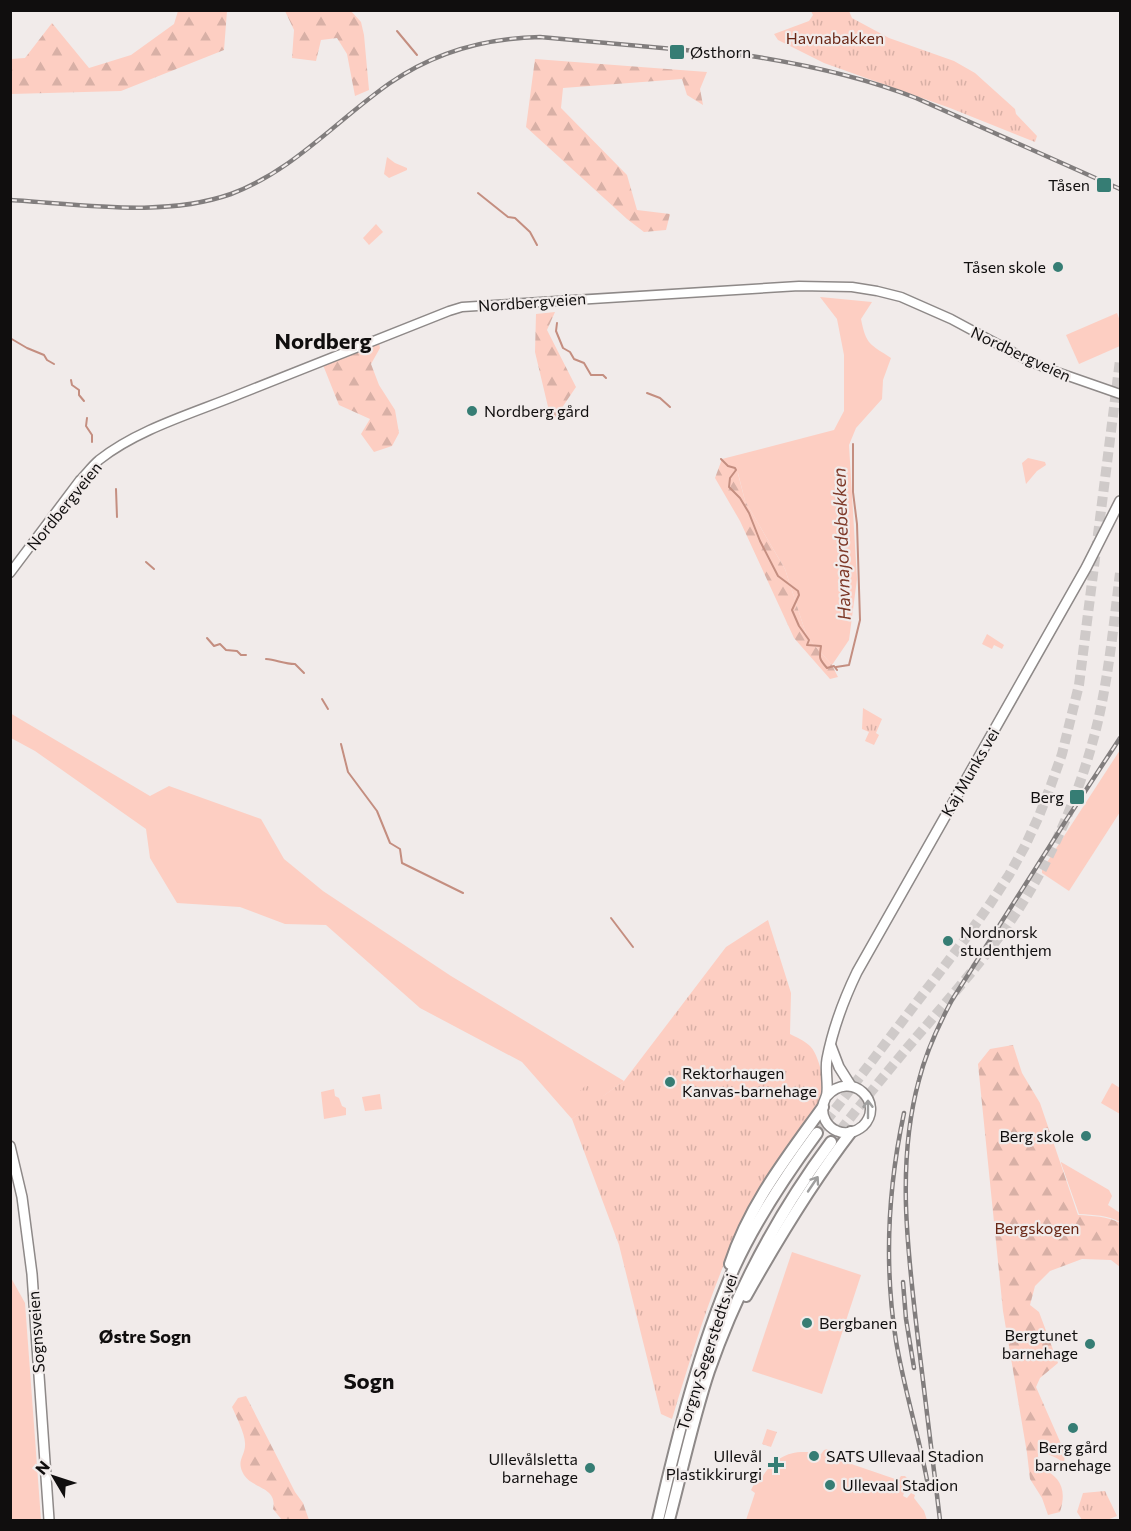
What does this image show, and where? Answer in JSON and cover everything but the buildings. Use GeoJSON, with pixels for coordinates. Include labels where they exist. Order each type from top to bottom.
{"type":"FeatureCollection","features":[{"type":"Feature","properties":{"kind":"highway"},"geometry":{"type":"LineString","coordinates":[[716,1314],[737,1244],[746,1223],[779,1169],[823,1107]]}},
{"type":"Feature","properties":{"kind":"highway","name":"Torgny Segerstedts vei"},"geometry":{"type":"LineString","coordinates":[[658,1521],[691,1392],[716,1314],[735,1267],[781,1183],[818,1132]]}},
{"type":"Feature","properties":{"kind":"highway"},"geometry":{"type":"LineString","coordinates":[[720,1344],[793,1215],[851,1132]]}},
{"type":"Feature","properties":{"kind":"highway","name":"Torgny Segerstedts vei"},"geometry":{"type":"LineString","coordinates":[[669,1521],[702,1395],[743,1287],[796,1191],[831,1142]]}},
{"type":"Feature","properties":{"kind":"main road","name":"Kaj Munks vei"},"geometry":{"type":"LineString","coordinates":[[823,1107],[827,1095],[827,1060],[837,1019],[856,972],[1086,568],[1120,501]]}},
{"type":"Feature","properties":{"kind":"main road"},"geometry":{"type":"LineString","coordinates":[[831,1046],[839,1068],[851,1086]]}},
{"type":"Feature","properties":{"kind":"main road"},"geometry":{"type":"LineString","coordinates":[[823,1107],[824,1117],[832,1128],[841,1132],[851,1132],[867,1122],[870,1112],[868,1100],[860,1090],[851,1086],[840,1086],[827,1095]]}},
{"type":"Feature","properties":{"kind":"main road","name":"Sognsveien"},"geometry":{"type":"LineString","coordinates":[[10,1146],[23,1205],[32,1274],[49,1521]]}},
{"type":"Feature","properties":{"kind":"street","name":"Nordbergveien"},"geometry":{"type":"LineString","coordinates":[[10,573],[85,474],[98,461],[127,442],[169,423],[462,307],[799,286],[852,287],[902,297],[951,319],[1031,362],[1073,379],[1119,393]]}},
{"type":"Feature","properties":{"kind":"green space"},"geometry":{"type":"Polygon","coordinates":[[[178,11],[227,11],[224,50],[121,91],[11,94],[11,59],[25,58],[52,23],[89,68],[131,55],[174,24],[178,11]]]}},
{"type":"Feature","properties":{"kind":"green space"},"geometry":{"type":"Polygon","coordinates":[[[285,11],[351,11],[361,22],[364,35],[369,90],[355,96],[347,54],[337,38],[321,40],[316,61],[292,58],[294,30],[285,11]]]}},
{"type":"Feature","properties":{"kind":"green space","name":"Havnabakken"},"geometry":{"type":"Polygon","coordinates":[[[811,11],[849,11],[852,18],[889,38],[954,61],[975,73],[1015,109],[1016,114],[1037,136],[1035,142],[950,108],[824,63],[778,40],[774,34],[809,21],[813,15],[811,11]]]}},
{"type":"Feature","properties":{"kind":"green space"},"geometry":{"type":"Polygon","coordinates":[[[535,59],[707,72],[700,89],[703,105],[687,95],[682,79],[563,88],[561,108],[627,175],[637,210],[670,214],[666,230],[644,232],[526,127],[535,59]]]}},
{"type":"Feature","properties":{"kind":"green space"},"geometry":{"type":"Polygon","coordinates":[[[387,157],[407,170],[389,178],[384,174],[387,157]]]}},
{"type":"Feature","properties":{"kind":"green space"},"geometry":{"type":"Polygon","coordinates":[[[376,224],[383,232],[369,245],[363,238],[376,224]]]}},
{"type":"Feature","properties":{"kind":"green space"},"geometry":{"type":"Polygon","coordinates":[[[820,297],[872,302],[861,319],[865,334],[870,343],[891,358],[883,380],[882,399],[856,428],[849,445],[857,579],[849,640],[832,665],[807,637],[785,569],[745,501],[738,473],[722,459],[834,430],[844,411],[844,355],[837,319],[820,297]]]}},
{"type":"Feature","properties":{"kind":"green space"},"geometry":{"type":"Polygon","coordinates":[[[555,312],[547,330],[576,387],[555,418],[549,411],[535,352],[536,314],[555,312]]]}},
{"type":"Feature","properties":{"kind":"green space"},"geometry":{"type":"Polygon","coordinates":[[[1117,313],[1120,321],[1120,346],[1079,364],[1066,335],[1117,313]]]}},
{"type":"Feature","properties":{"kind":"green space"},"geometry":{"type":"Polygon","coordinates":[[[379,343],[380,348],[371,364],[379,385],[395,410],[399,433],[392,446],[374,452],[361,434],[370,419],[339,405],[323,365],[379,343]]]}},
{"type":"Feature","properties":{"kind":"green space"},"geometry":{"type":"Polygon","coordinates":[[[1028,458],[1045,462],[1046,465],[1037,471],[1026,484],[1022,463],[1028,458]]]}},
{"type":"Feature","properties":{"kind":"green space"},"geometry":{"type":"Polygon","coordinates":[[[722,459],[736,466],[745,501],[785,569],[807,637],[832,665],[838,677],[830,679],[794,638],[740,521],[715,478],[722,459]]]}},
{"type":"Feature","properties":{"kind":"green space"},"geometry":{"type":"Polygon","coordinates":[[[987,634],[1004,645],[1002,649],[994,645],[992,649],[982,644],[987,634]]]}},
{"type":"Feature","properties":{"kind":"green space"},"geometry":{"type":"Polygon","coordinates":[[[863,708],[882,719],[876,733],[879,735],[874,745],[865,741],[869,732],[862,729],[863,708]]]}},
{"type":"Feature","properties":{"kind":"green space"},"geometry":{"type":"Polygon","coordinates":[[[10,713],[150,796],[169,786],[261,819],[284,859],[323,891],[451,976],[624,1081],[572,1119],[522,1062],[420,1008],[326,925],[285,924],[240,907],[177,903],[150,858],[146,829],[35,751],[11,738],[10,713]]]}},
{"type":"Feature","properties":{"kind":"green space"},"geometry":{"type":"Polygon","coordinates":[[[1120,750],[1120,812],[1069,891],[1042,873],[1042,870],[1120,750]]]}},
{"type":"Feature","properties":{"kind":"green space"},"geometry":{"type":"Polygon","coordinates":[[[768,920],[791,993],[790,1034],[806,1042],[816,1054],[820,1066],[822,1088],[818,1104],[810,1120],[749,1209],[737,1234],[706,1312],[672,1419],[661,1414],[619,1245],[572,1119],[581,1112],[573,1098],[586,1085],[603,1096],[624,1081],[726,947],[768,920]]]}},
{"type":"Feature","properties":{"kind":"green space","name":"Bergskogen"},"geometry":{"type":"Polygon","coordinates":[[[1013,1045],[1022,1073],[1040,1103],[1078,1215],[1105,1218],[1120,1223],[1120,1267],[1111,1260],[1082,1259],[1050,1271],[1035,1286],[1030,1305],[1039,1312],[1058,1363],[1040,1378],[1036,1387],[1065,1453],[1064,1464],[1042,1449],[1039,1450],[1040,1467],[1053,1475],[1061,1485],[1063,1497],[1060,1512],[1048,1515],[1042,1498],[1030,1479],[1003,1311],[978,1064],[990,1049],[1013,1045]]]}},
{"type":"Feature","properties":{"kind":"green space"},"geometry":{"type":"Polygon","coordinates":[[[1112,1083],[1120,1088],[1120,1114],[1101,1103],[1112,1083]]]}},
{"type":"Feature","properties":{"kind":"green space"},"geometry":{"type":"Polygon","coordinates":[[[334,1089],[335,1096],[346,1108],[346,1115],[324,1119],[321,1092],[334,1089]]]}},
{"type":"Feature","properties":{"kind":"green space"},"geometry":{"type":"Polygon","coordinates":[[[380,1094],[382,1109],[365,1111],[362,1097],[380,1094]]]}},
{"type":"Feature","properties":{"kind":"green space"},"geometry":{"type":"Polygon","coordinates":[[[1061,1162],[1109,1190],[1112,1196],[1108,1205],[1120,1213],[1120,1222],[1106,1217],[1079,1214],[1061,1162]]]}},
{"type":"Feature","properties":{"kind":"green space","name":"Bergbanen"},"geometry":{"type":"Polygon","coordinates":[[[792,1252],[861,1275],[822,1394],[752,1371],[792,1252]]]}},
{"type":"Feature","properties":{"kind":"green space"},"geometry":{"type":"Polygon","coordinates":[[[10,1276],[25,1303],[41,1520],[11,1520],[10,1276]]]}},
{"type":"Feature","properties":{"kind":"green space"},"geometry":{"type":"Polygon","coordinates":[[[246,1396],[295,1492],[303,1503],[309,1520],[282,1520],[273,1509],[272,1496],[248,1480],[241,1470],[245,1439],[232,1407],[238,1398],[246,1396]]]}},
{"type":"Feature","properties":{"kind":"green space"},"geometry":{"type":"Polygon","coordinates":[[[767,1429],[777,1432],[771,1447],[762,1444],[767,1429]]]}},
{"type":"Feature","properties":{"kind":"green space","name":"Ullevaal Stadion"},"geometry":{"type":"Polygon","coordinates":[[[827,1449],[831,1457],[898,1480],[901,1476],[905,1476],[908,1479],[903,1496],[907,1498],[911,1493],[915,1495],[914,1498],[924,1511],[927,1520],[746,1520],[755,1493],[751,1490],[754,1484],[759,1483],[777,1460],[792,1453],[821,1454],[827,1449]]]}},
{"type":"Feature","properties":{"kind":"green space"},"geometry":{"type":"Polygon","coordinates":[[[1105,1491],[1117,1516],[1107,1520],[1082,1520],[1077,1512],[1083,1493],[1105,1491]]]}},
{"type":"Feature","properties":{"kind":"waterway"},"geometry":{"type":"LineString","coordinates":[[397,31],[417,55]]}},
{"type":"Feature","properties":{"kind":"waterway"},"geometry":{"type":"LineString","coordinates":[[478,193],[508,217],[515,218],[530,232],[537,245]]}},
{"type":"Feature","properties":{"kind":"waterway"},"geometry":{"type":"LineString","coordinates":[[557,323],[556,331],[563,348],[570,352],[574,359],[584,363],[591,375],[603,375],[606,378]]}},
{"type":"Feature","properties":{"kind":"waterway"},"geometry":{"type":"LineString","coordinates":[[10,338],[44,355],[54,364]]}},
{"type":"Feature","properties":{"kind":"waterway"},"geometry":{"type":"LineString","coordinates":[[71,380],[84,401]]}},
{"type":"Feature","properties":{"kind":"waterway"},"geometry":{"type":"LineString","coordinates":[[647,393],[660,398],[670,407]]}},
{"type":"Feature","properties":{"kind":"waterway"},"geometry":{"type":"LineString","coordinates":[[87,418],[86,426],[92,435],[92,442]]}},
{"type":"Feature","properties":{"kind":"waterway","name":"Havnajordebekken"},"geometry":{"type":"LineString","coordinates":[[836,667],[849,665],[860,620],[857,524],[853,492],[853,444]]}},
{"type":"Feature","properties":{"kind":"waterway"},"geometry":{"type":"LineString","coordinates":[[721,459],[736,470],[730,478],[729,487],[740,498],[749,513],[778,576],[798,591],[799,595],[792,610],[809,640],[807,645],[821,646],[822,662],[827,668],[834,666],[837,670]]}},
{"type":"Feature","properties":{"kind":"waterway"},"geometry":{"type":"LineString","coordinates":[[116,489],[117,517]]}},
{"type":"Feature","properties":{"kind":"waterway"},"geometry":{"type":"LineString","coordinates":[[146,562],[154,569]]}},
{"type":"Feature","properties":{"kind":"waterway"},"geometry":{"type":"LineString","coordinates":[[207,638],[214,646],[220,644],[226,650],[246,655]]}},
{"type":"Feature","properties":{"kind":"waterway"},"geometry":{"type":"LineString","coordinates":[[266,659],[295,664],[304,673]]}},
{"type":"Feature","properties":{"kind":"waterway"},"geometry":{"type":"LineString","coordinates":[[322,699],[328,709]]}},
{"type":"Feature","properties":{"kind":"waterway"},"geometry":{"type":"LineString","coordinates":[[341,744],[348,772],[377,811],[390,843],[400,849],[402,863],[463,893]]}},
{"type":"Feature","properties":{"kind":"waterway"},"geometry":{"type":"LineString","coordinates":[[611,918],[633,947]]}},
{"type":"Feature","properties":{"kind":"tunnel"},"geometry":{"type":"LineString","coordinates":[[817,1133],[990,904],[1009,875],[1039,816],[1062,754],[1079,685],[1120,360]]}},
{"type":"Feature","properties":{"kind":"tunnel"},"geometry":{"type":"LineString","coordinates":[[831,1142],[995,943],[1020,907],[1042,869],[1070,808],[1086,765],[1098,721],[1111,647],[1120,573]]}},
{"type":"Feature","properties":{"kind":"railway"},"geometry":{"type":"LineString","coordinates":[[10,200],[150,208],[177,206],[231,194],[275,172],[295,159],[370,97],[407,72],[462,49],[500,40],[540,37],[751,56],[855,78],[916,98],[1120,189]]}},
{"type":"Feature","properties":{"kind":"railway"},"geometry":{"type":"LineString","coordinates":[[940,1520],[911,1281],[906,1214],[907,1146],[919,1080],[933,1039],[952,1000],[1120,738]]}},
{"type":"Feature","properties":{"kind":"railway"},"geometry":{"type":"LineString","coordinates":[[904,1113],[891,1198],[890,1284],[899,1359],[927,1480]]}},
{"type":"Feature","properties":{"kind":"railway"},"geometry":{"type":"LineString","coordinates":[[903,1282],[914,1368]]}},
{"type":"Feature","properties":{"kind":"place","name":"Østhorn"},"geometry":{"type":"Point","coordinates":[677,52]}},
{"type":"Feature","properties":{"kind":"place","name":"Tåsen"},"geometry":{"type":"Point","coordinates":[1104,185]}},
{"type":"Feature","properties":{"kind":"place","name":"Tåsen skole"},"geometry":{"type":"Point","coordinates":[1058,267]}},
{"type":"Feature","properties":{"kind":"place","name":"Nordberg gård"},"geometry":{"type":"Point","coordinates":[472,411]}},
{"type":"Feature","properties":{"kind":"place","name":"Berg"},"geometry":{"type":"Point","coordinates":[1077,797]}},
{"type":"Feature","properties":{"kind":"place","name":"Nordnorsk studenthjem"},"geometry":{"type":"Point","coordinates":[948,941]}},
{"type":"Feature","properties":{"kind":"place","name":"Rektorhaugen Kanvas-barnehage"},"geometry":{"type":"Point","coordinates":[670,1082]}},
{"type":"Feature","properties":{"kind":"place","name":"Berg skole"},"geometry":{"type":"Point","coordinates":[1086,1136]}},
{"type":"Feature","properties":{"kind":"place","name":"Bergbanen"},"geometry":{"type":"Point","coordinates":[807,1323]}},
{"type":"Feature","properties":{"kind":"place","name":"Bergtunet barnehage"},"geometry":{"type":"Point","coordinates":[1090,1344]}},
{"type":"Feature","properties":{"kind":"place","name":"Berg gård barnehage"},"geometry":{"type":"Point","coordinates":[1073,1428]}},
{"type":"Feature","properties":{"kind":"place","name":"SATS Ullevaal Stadion"},"geometry":{"type":"Point","coordinates":[814,1456]}},
{"type":"Feature","properties":{"kind":"place","name":"Ullevål Plastikkirurgi"},"geometry":{"type":"Point","coordinates":[776,1465]}},
{"type":"Feature","properties":{"kind":"place","name":"Ullevålsletta barnehage"},"geometry":{"type":"Point","coordinates":[590,1468]}},
{"type":"Feature","properties":{"kind":"place","name":"Ullevaal Stadion"},"geometry":{"type":"Point","coordinates":[830,1485]}},
{"type":"Feature","properties":{"kind":"district","name":"Nordberg"},"geometry":{"type":"Point","coordinates":[323,341]}},
{"type":"Feature","properties":{"kind":"district","name":"Østre Sogn"},"geometry":{"type":"Point","coordinates":[145,1337]}},
{"type":"Feature","properties":{"kind":"district","name":"Sogn"},"geometry":{"type":"Point","coordinates":[369,1381]}}]}
